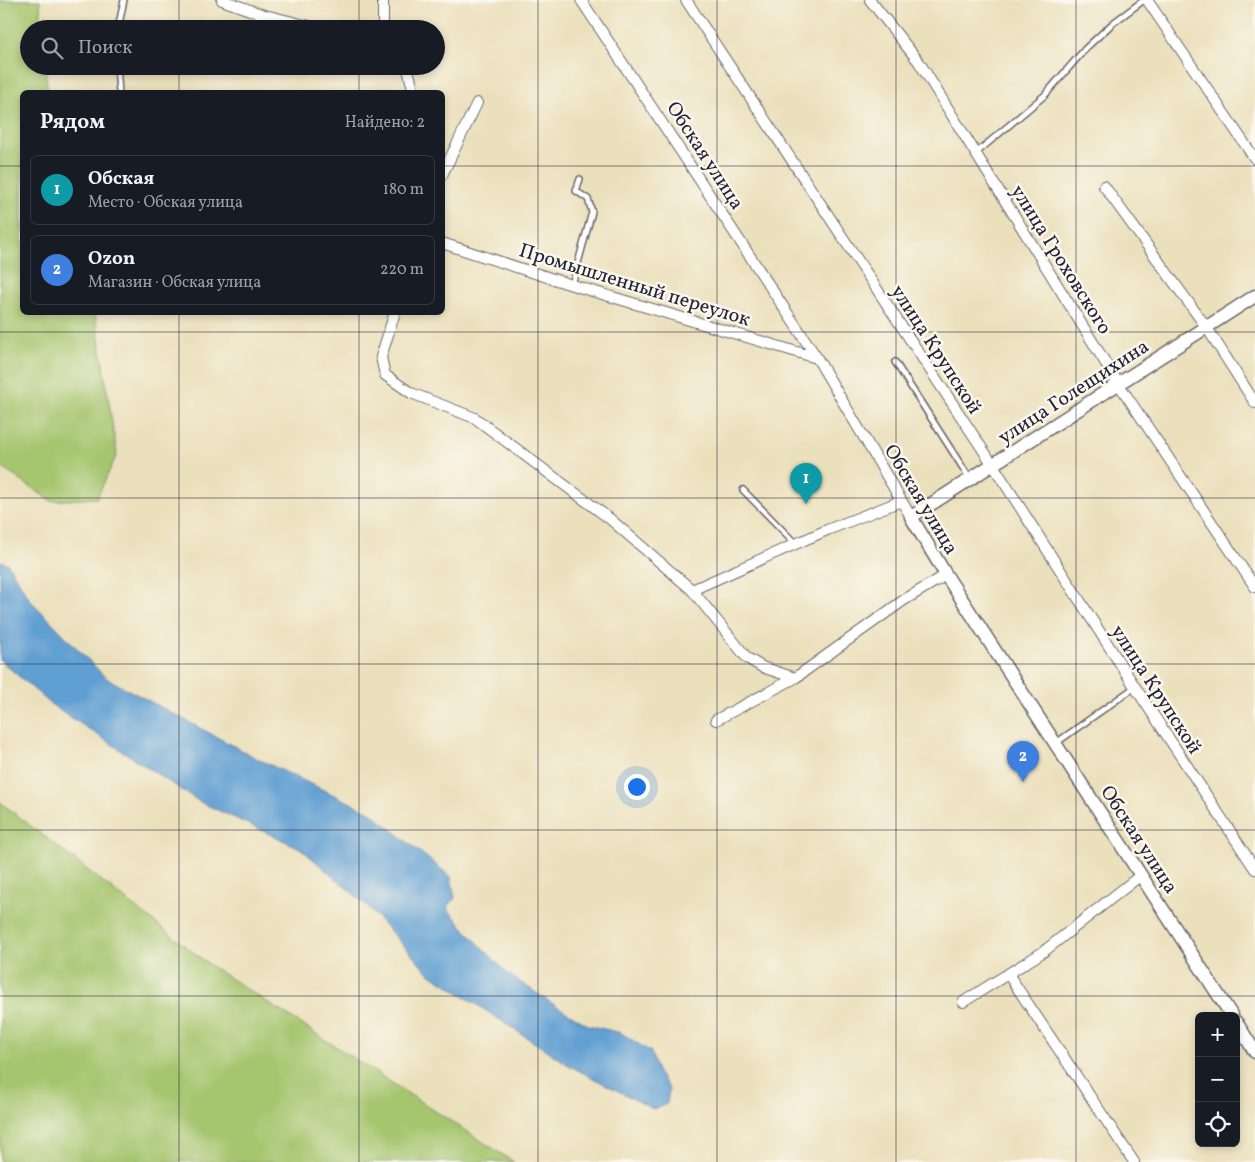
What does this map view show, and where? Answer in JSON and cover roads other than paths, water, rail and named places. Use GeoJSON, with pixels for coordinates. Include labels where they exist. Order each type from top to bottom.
{"type":"FeatureCollection","features":[{"type":"Feature","properties":{"kind":"street"},"geometry":{"type":"LineString","coordinates":[[222,0],[261,14],[285,20]]}},
{"type":"Feature","properties":{"kind":"street"},"geometry":{"type":"LineString","coordinates":[[383,0],[383,20]]}},
{"type":"Feature","properties":{"kind":"street","name":"Обская улица"},"geometry":{"type":"LineString","coordinates":[[581,0],[817,358],[946,575],[1229,1012]]}},
{"type":"Feature","properties":{"kind":"street","name":"улица Крупской"},"geometry":{"type":"LineString","coordinates":[[686,0],[993,465],[1135,687],[1255,869]]}},
{"type":"Feature","properties":{"kind":"street","name":"улица Гроховского"},"geometry":{"type":"LineString","coordinates":[[870,0],[919,62],[1118,383],[1255,588]]}},
{"type":"Feature","properties":{"kind":"street"},"geometry":{"type":"LineString","coordinates":[[1146,0],[1255,159]]}},
{"type":"Feature","properties":{"kind":"street"},"geometry":{"type":"LineString","coordinates":[[409,75],[413,90]]}},
{"type":"Feature","properties":{"kind":"street"},"geometry":{"type":"LineString","coordinates":[[445,169],[477,103]]}},
{"type":"Feature","properties":{"kind":"street"},"geometry":{"type":"LineString","coordinates":[[1104,186],[1207,328],[1255,403]]}},
{"type":"Feature","properties":{"kind":"street","name":"Промышленный переулок"},"geometry":{"type":"LineString","coordinates":[[445,245],[817,358]]}},
{"type":"Feature","properties":{"kind":"street","name":"улица Голещихина"},"geometry":{"type":"LineString","coordinates":[[911,517],[1255,296]]}},
{"type":"Feature","properties":{"kind":"street"},"geometry":{"type":"LineString","coordinates":[[394,315],[381,357],[385,375],[411,393],[475,418],[610,518],[692,590],[747,658],[762,667],[795,678]]}},
{"type":"Feature","properties":{"kind":"street"},"geometry":{"type":"LineString","coordinates":[[692,590],[797,545],[827,530],[901,501]]}},
{"type":"Feature","properties":{"kind":"street"},"geometry":{"type":"LineString","coordinates":[[716,720],[795,678],[904,600],[946,575]]}},
{"type":"Feature","properties":{"kind":"street"},"geometry":{"type":"LineString","coordinates":[[963,1002],[1043,952],[1142,875]]}},
{"type":"Feature","properties":{"kind":"street"},"geometry":{"type":"LineString","coordinates":[[1008,974],[1134,1162]]}},
{"type":"Feature","properties":{"kind":"street"},"geometry":{"type":"LineString","coordinates":[[1240,1028],[1255,1052]]}},
{"type":"Feature","properties":{"kind":"lane"},"geometry":{"type":"LineString","coordinates":[[120,20],[124,0]]}},
{"type":"Feature","properties":{"kind":"lane"},"geometry":{"type":"LineString","coordinates":[[976,154],[1045,95],[1099,36],[1146,0]]}},
{"type":"Feature","properties":{"kind":"lane"},"geometry":{"type":"LineString","coordinates":[[118,75],[119,90]]}},
{"type":"Feature","properties":{"kind":"lane"},"geometry":{"type":"LineString","coordinates":[[572,285],[592,212],[588,199],[576,191],[580,179]]}},
{"type":"Feature","properties":{"kind":"lane"},"geometry":{"type":"LineString","coordinates":[[894,362],[970,479]]}},
{"type":"Feature","properties":{"kind":"lane"},"geometry":{"type":"LineString","coordinates":[[743,490],[797,545]]}},
{"type":"Feature","properties":{"kind":"lane"},"geometry":{"type":"LineString","coordinates":[[1056,744],[1135,687]]}},
{"type":"Feature","properties":{"kind":"water"},"geometry":{"type":"Polygon","coordinates":[[[0,561],[8,564],[30,600],[106,678],[262,761],[370,812],[451,877],[455,898],[447,908],[470,935],[508,974],[553,1004],[588,1025],[621,1033],[651,1052],[657,1071],[669,1089],[667,1104],[653,1109],[570,1066],[429,973],[365,904],[300,848],[200,802],[52,705],[0,660],[0,561]]]}},
{"type":"Feature","properties":{"kind":"place","name":"Обская"},"geometry":{"type":"Point","coordinates":[806,504]}},
{"type":"Feature","properties":{"kind":"place","name":"Ozon"},"geometry":{"type":"Point","coordinates":[1023,782]}}]}
